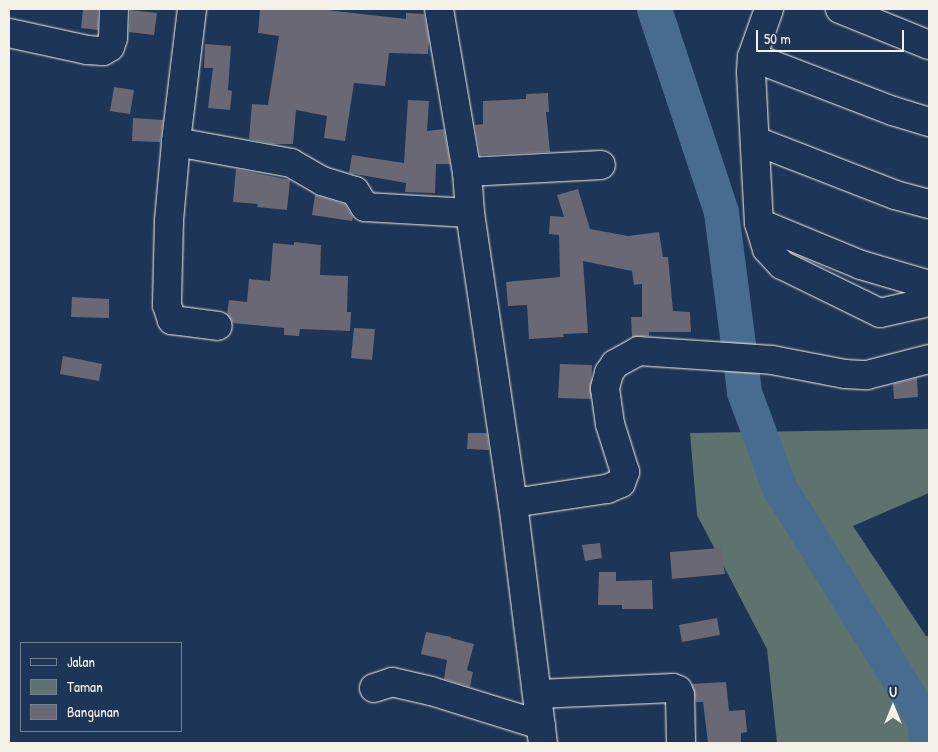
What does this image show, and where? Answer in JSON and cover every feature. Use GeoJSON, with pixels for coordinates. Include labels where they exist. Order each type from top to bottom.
{"type":"FeatureCollection","features":[{"type":"Feature","properties":{"kind":"street"},"geometry":{"type":"LineString","coordinates":[[9,33],[87,50],[104,51],[110,47],[113,38],[114,9]]}},
{"type":"Feature","properties":{"kind":"street"},"geometry":{"type":"LineString","coordinates":[[192,9],[176,142],[169,221],[169,315],[172,320],[218,326]]}},
{"type":"Feature","properties":{"kind":"street"},"geometry":{"type":"LineString","coordinates":[[374,688],[392,682],[432,691],[542,734],[513,503],[470,213],[467,172],[439,9]]}},
{"type":"Feature","properties":{"kind":"street"},"geometry":{"type":"LineString","coordinates":[[769,9],[752,56],[759,223],[767,249],[782,265],[880,313],[929,302]]}},
{"type":"Feature","properties":{"kind":"street"},"geometry":{"type":"LineString","coordinates":[[840,9],[929,45]]}},
{"type":"Feature","properties":{"kind":"street"},"geometry":{"type":"LineString","coordinates":[[752,56],[893,111],[929,122]]}},
{"type":"Feature","properties":{"kind":"street"},"geometry":{"type":"LineString","coordinates":[[756,141],[894,195],[929,204]]}},
{"type":"Feature","properties":{"kind":"street"},"geometry":{"type":"LineString","coordinates":[[176,142],[291,163],[322,181],[355,191],[365,207],[382,210],[470,213]]}},
{"type":"Feature","properties":{"kind":"street"},"geometry":{"type":"LineString","coordinates":[[467,172],[601,165]]}},
{"type":"Feature","properties":{"kind":"street"},"geometry":{"type":"LineString","coordinates":[[759,223],[861,265],[929,285]]}},
{"type":"Feature","properties":{"kind":"street"},"geometry":{"type":"LineString","coordinates":[[513,503],[607,489],[621,483],[626,472],[614,443],[605,388],[609,373],[615,364],[638,351],[772,360],[845,374],[867,375],[929,359]]}},
{"type":"Feature","properties":{"kind":"street"},"geometry":{"type":"LineString","coordinates":[[538,694],[673,688],[680,694],[681,743]]}},
{"type":"Feature","properties":{"kind":"green space"},"geometry":{"type":"Polygon","coordinates":[[[929,429],[929,493],[853,526],[926,636],[929,636],[929,743],[777,743],[767,649],[697,515],[690,433],[929,429]]]}},
{"type":"Feature","properties":{"kind":"building"},"geometry":{"type":"Polygon","coordinates":[[[83,9],[98,9],[98,30],[81,28],[83,9]]]}},
{"type":"Feature","properties":{"kind":"building"},"geometry":{"type":"Polygon","coordinates":[[[260,9],[318,9],[406,19],[406,13],[424,14],[429,40],[428,54],[389,53],[385,86],[354,83],[345,141],[324,138],[327,116],[296,110],[293,144],[272,144],[249,139],[252,104],[268,105],[279,36],[258,33],[260,9]]]}},
{"type":"Feature","properties":{"kind":"building"},"geometry":{"type":"Polygon","coordinates":[[[130,10],[157,13],[154,35],[129,32],[130,10]]]}},
{"type":"Feature","properties":{"kind":"building"},"geometry":{"type":"Polygon","coordinates":[[[205,44],[231,46],[228,90],[232,91],[230,110],[208,108],[213,68],[204,68],[205,44]]]}},
{"type":"Feature","properties":{"kind":"building"},"geometry":{"type":"Polygon","coordinates":[[[114,87],[134,90],[130,114],[110,111],[114,87]]]}},
{"type":"Feature","properties":{"kind":"building"},"geometry":{"type":"Polygon","coordinates":[[[548,93],[549,112],[546,112],[550,152],[480,155],[475,125],[483,124],[483,101],[526,99],[526,94],[548,93]]]}},
{"type":"Feature","properties":{"kind":"building"},"geometry":{"type":"Polygon","coordinates":[[[408,100],[429,101],[427,131],[444,129],[450,164],[436,164],[435,193],[405,192],[406,183],[349,173],[352,155],[404,163],[408,100]]]}},
{"type":"Feature","properties":{"kind":"building"},"geometry":{"type":"Polygon","coordinates":[[[133,118],[163,120],[160,142],[132,141],[133,118]]]}},
{"type":"Feature","properties":{"kind":"building"},"geometry":{"type":"Polygon","coordinates":[[[236,169],[290,180],[287,210],[257,207],[258,204],[233,202],[236,169]]]}},
{"type":"Feature","properties":{"kind":"building"},"geometry":{"type":"Polygon","coordinates":[[[578,189],[590,229],[628,236],[659,232],[663,257],[668,257],[673,311],[690,312],[691,332],[649,332],[649,336],[632,337],[631,317],[642,317],[642,284],[634,285],[632,271],[583,261],[588,333],[563,334],[564,337],[529,339],[527,305],[508,306],[506,282],[560,277],[559,235],[549,234],[550,216],[564,217],[557,195],[578,189]]]}},
{"type":"Feature","properties":{"kind":"building"},"geometry":{"type":"Polygon","coordinates":[[[315,195],[345,204],[353,217],[352,221],[312,215],[315,195]]]}},
{"type":"Feature","properties":{"kind":"building"},"geometry":{"type":"Polygon","coordinates":[[[294,242],[321,245],[320,275],[348,276],[347,312],[351,312],[350,331],[300,329],[299,336],[284,335],[284,328],[233,323],[227,314],[229,300],[247,302],[249,279],[270,281],[273,243],[294,245],[294,242]]]}},
{"type":"Feature","properties":{"kind":"building"},"geometry":{"type":"Polygon","coordinates":[[[72,297],[109,299],[109,318],[71,317],[72,297]]]}},
{"type":"Feature","properties":{"kind":"building"},"geometry":{"type":"Polygon","coordinates":[[[354,328],[375,329],[372,360],[351,358],[354,328]]]}},
{"type":"Feature","properties":{"kind":"building"},"geometry":{"type":"Polygon","coordinates":[[[63,356],[102,364],[99,381],[60,374],[63,356]]]}},
{"type":"Feature","properties":{"kind":"building"},"geometry":{"type":"Polygon","coordinates":[[[560,364],[592,365],[591,399],[558,398],[560,364]]]}},
{"type":"Feature","properties":{"kind":"building"},"geometry":{"type":"Polygon","coordinates":[[[917,378],[918,397],[894,399],[893,384],[917,378]]]}},
{"type":"Feature","properties":{"kind":"building"},"geometry":{"type":"Polygon","coordinates":[[[468,433],[487,433],[489,450],[467,449],[468,433]]]}},
{"type":"Feature","properties":{"kind":"building"},"geometry":{"type":"Polygon","coordinates":[[[600,543],[602,558],[585,561],[582,545],[600,543]]]}},
{"type":"Feature","properties":{"kind":"building"},"geometry":{"type":"Polygon","coordinates":[[[721,548],[725,574],[672,579],[670,552],[721,548]]]}},
{"type":"Feature","properties":{"kind":"building"},"geometry":{"type":"Polygon","coordinates":[[[599,572],[616,572],[616,581],[652,580],[653,609],[622,609],[622,605],[598,605],[599,572]]]}},
{"type":"Feature","properties":{"kind":"building"},"geometry":{"type":"Polygon","coordinates":[[[717,618],[720,635],[682,642],[679,625],[717,618]]]}},
{"type":"Feature","properties":{"kind":"building"},"geometry":{"type":"Polygon","coordinates":[[[426,632],[474,644],[467,670],[473,672],[470,687],[444,679],[447,660],[421,654],[426,632]]]}},
{"type":"Feature","properties":{"kind":"building"},"geometry":{"type":"Polygon","coordinates":[[[726,682],[729,711],[745,710],[747,732],[741,733],[741,743],[708,743],[703,702],[696,702],[692,684],[726,682]]]}},
{"type":"Feature","properties":{"kind":"waterway"},"geometry":{"type":"LineString","coordinates":[[654,9],[721,212],[744,392],[779,487],[924,720],[927,743]]}}]}
